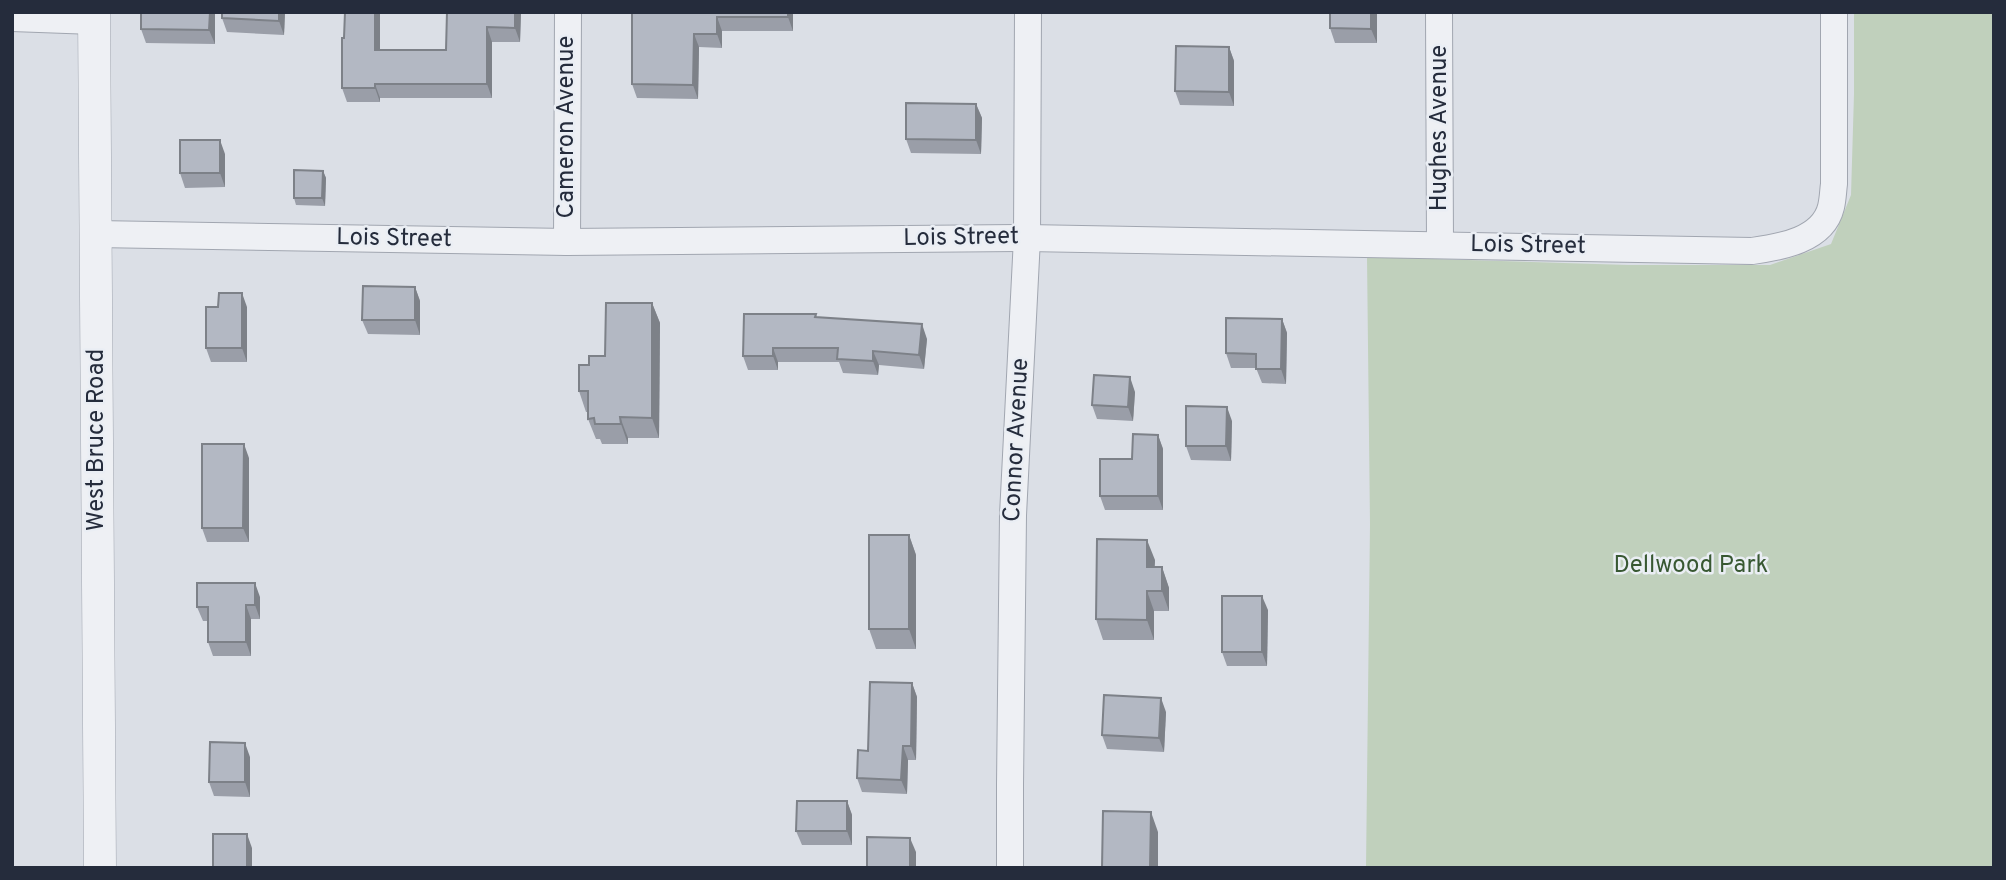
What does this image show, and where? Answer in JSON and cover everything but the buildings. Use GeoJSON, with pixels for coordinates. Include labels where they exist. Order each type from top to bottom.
{"type":"FeatureCollection","features":[{"type":"Feature","properties":{"kind":"street","name":"Cameron Avenue"},"geometry":{"type":"LineString","coordinates":[[567,242],[568,12]]}},
{"type":"Feature","properties":{"kind":"street","name":"Connor Avenue"},"geometry":{"type":"LineString","coordinates":[[1010,868],[1013,515],[1027,238],[1028,12]]}},
{"type":"Feature","properties":{"kind":"street","name":"Hughes Avenue"},"geometry":{"type":"LineString","coordinates":[[1439,12],[1440,244]]}},
{"type":"Feature","properties":{"kind":"street","name":"Lois Street"},"geometry":{"type":"LineString","coordinates":[[96,234],[567,242],[1027,238],[1752,251],[1801,240],[1821,226],[1831,209],[1834,184],[1834,12]]}},
{"type":"Feature","properties":{"kind":"street"},"geometry":{"type":"LineString","coordinates":[[12,18],[94,16]]}},
{"type":"Feature","properties":{"kind":"street","name":"West Bruce Road"},"geometry":{"type":"LineString","coordinates":[[94,16],[100,868]]}},
{"type":"Feature","properties":{"kind":"green space","name":"Dellwood Park"},"geometry":{"type":"Polygon","coordinates":[[[1854,12],[1994,12],[1994,868],[1366,868],[1370,524],[1367,257],[1628,265],[1770,265],[1831,244],[1851,195],[1854,12]]]}}]}
